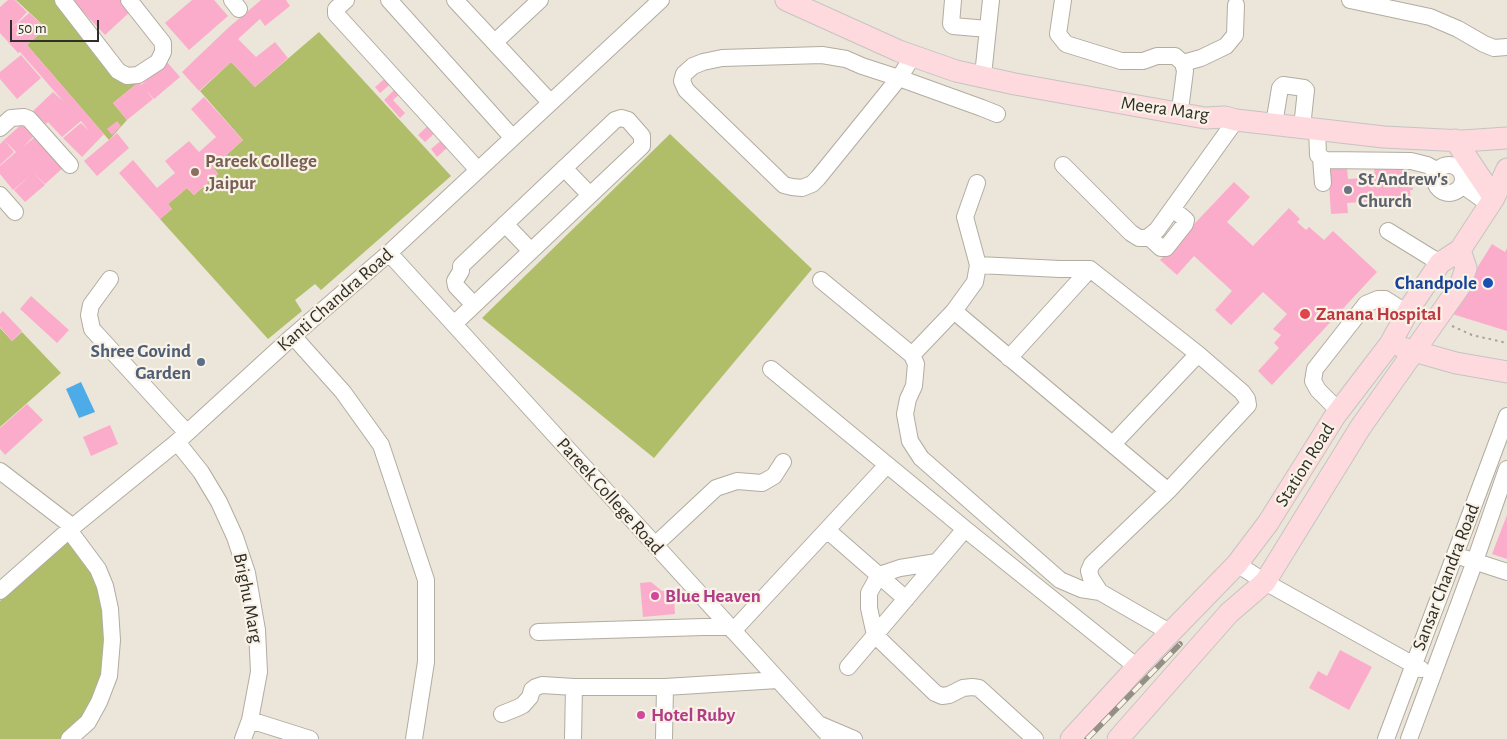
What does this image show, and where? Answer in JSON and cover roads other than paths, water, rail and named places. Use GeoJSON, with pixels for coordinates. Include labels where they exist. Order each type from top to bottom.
{"type":"FeatureCollection","features":[{"type":"Feature","properties":{"kind":"main road","name":"Meera Marg"},"geometry":{"type":"LineString","coordinates":[[786,0],[913,56],[956,71],[1015,84],[1205,118],[1230,118]]}},
{"type":"Feature","properties":{"kind":"main road","name":"Meera Marg"},"geometry":{"type":"LineString","coordinates":[[819,0],[947,58],[1213,107],[1230,118]]}},
{"type":"Feature","properties":{"kind":"main road"},"geometry":{"type":"LineString","coordinates":[[1230,118],[1384,137],[1455,140],[1507,138]]}},
{"type":"Feature","properties":{"kind":"main road"},"geometry":{"type":"LineString","coordinates":[[1455,140],[1492,201]]}},
{"type":"Feature","properties":{"kind":"main road","name":"Station Road"},"geometry":{"type":"LineString","coordinates":[[1071,739],[1137,667],[1238,564],[1268,523],[1339,411],[1390,344],[1407,313],[1440,263],[1460,250],[1492,201],[1507,169]]}},
{"type":"Feature","properties":{"kind":"main road"},"geometry":{"type":"LineString","coordinates":[[1118,739],[1229,613],[1265,582],[1360,428],[1460,286],[1466,268],[1460,250]]}},
{"type":"Feature","properties":{"kind":"main road"},"geometry":{"type":"LineString","coordinates":[[1390,344],[1456,363],[1507,372]]}},
{"type":"Feature","properties":{"kind":"street"},"geometry":{"type":"LineString","coordinates":[[63,0],[118,71],[127,76],[138,75],[158,62],[163,52],[163,42],[129,0]]}},
{"type":"Feature","properties":{"kind":"street"},"geometry":{"type":"LineString","coordinates":[[346,0],[336,9],[336,14],[478,170]]}},
{"type":"Feature","properties":{"kind":"street"},"geometry":{"type":"LineString","coordinates":[[389,0],[512,137]]}},
{"type":"Feature","properties":{"kind":"street"},"geometry":{"type":"LineString","coordinates":[[455,0],[550,102]]}},
{"type":"Feature","properties":{"kind":"street"},"geometry":{"type":"LineString","coordinates":[[495,42],[540,0]]}},
{"type":"Feature","properties":{"kind":"street","name":"Kanti Chandra Road"},"geometry":{"type":"LineString","coordinates":[[0,590],[182,437],[293,336],[389,253],[661,0]]}},
{"type":"Feature","properties":{"kind":"street"},"geometry":{"type":"LineString","coordinates":[[953,0],[951,24],[953,26],[988,29]]}},
{"type":"Feature","properties":{"kind":"street"},"geometry":{"type":"LineString","coordinates":[[984,66],[991,0]]}},
{"type":"Feature","properties":{"kind":"street"},"geometry":{"type":"LineString","coordinates":[[1063,0],[1058,34],[1066,44],[1121,61],[1143,60],[1157,56],[1175,56],[1183,63],[1185,71],[1181,102]]}},
{"type":"Feature","properties":{"kind":"street"},"geometry":{"type":"LineString","coordinates":[[1350,0],[1430,17],[1494,48],[1507,47]]}},
{"type":"Feature","properties":{"kind":"street"},"geometry":{"type":"LineString","coordinates":[[1183,63],[1201,58],[1226,46],[1235,35],[1236,5]]}},
{"type":"Feature","properties":{"kind":"street"},"geometry":{"type":"LineString","coordinates":[[913,56],[899,78],[818,178],[812,184],[802,188],[792,188],[784,185],[686,90],[682,81],[684,74],[693,66],[722,58],[822,55],[846,58],[899,78],[997,114]]}},
{"type":"Feature","properties":{"kind":"street"},"geometry":{"type":"LineString","coordinates":[[1274,124],[1280,88],[1283,84],[1304,88],[1306,90],[1310,128],[1318,155],[1321,158],[1323,183]]}},
{"type":"Feature","properties":{"kind":"street"},"geometry":{"type":"LineString","coordinates":[[0,128],[11,118],[17,116],[29,119],[70,164]]}},
{"type":"Feature","properties":{"kind":"street"},"geometry":{"type":"LineString","coordinates":[[454,324],[642,146],[642,136],[638,129],[628,120],[621,118],[615,120],[461,266],[461,271],[455,281],[456,286],[474,304]]}},
{"type":"Feature","properties":{"kind":"street"},"geometry":{"type":"LineString","coordinates":[[1063,165],[1131,233],[1139,238],[1147,238],[1157,230],[1173,209],[1230,118]]}},
{"type":"Feature","properties":{"kind":"street"},"geometry":{"type":"LineString","coordinates":[[1321,158],[1325,160],[1411,161],[1427,165],[1438,171],[1435,180],[1442,192],[1451,194],[1460,189],[1462,185],[1492,201]]}},
{"type":"Feature","properties":{"kind":"street"},"geometry":{"type":"LineString","coordinates":[[564,168],[590,195]]}},
{"type":"Feature","properties":{"kind":"street"},"geometry":{"type":"LineString","coordinates":[[912,355],[954,311],[975,282],[978,265],[966,217],[977,183]]}},
{"type":"Feature","properties":{"kind":"street"},"geometry":{"type":"LineString","coordinates":[[0,195],[15,212]]}},
{"type":"Feature","properties":{"kind":"street"},"geometry":{"type":"LineString","coordinates":[[505,224],[531,251]]}},
{"type":"Feature","properties":{"kind":"street"},"geometry":{"type":"LineString","coordinates":[[1388,230],[1440,263]]}},
{"type":"Feature","properties":{"kind":"street","name":"Pareek College Road"},"geometry":{"type":"LineString","coordinates":[[389,253],[832,739]]}},
{"type":"Feature","properties":{"kind":"street"},"geometry":{"type":"LineString","coordinates":[[978,265],[1090,269],[1198,354],[1248,399],[1248,405],[1168,491],[1092,564],[1091,578],[1100,592]]}},
{"type":"Feature","properties":{"kind":"street"},"geometry":{"type":"LineString","coordinates":[[1009,358],[1090,269]]}},
{"type":"Feature","properties":{"kind":"street","name":"Brighu Marg"},"geometry":{"type":"LineString","coordinates":[[110,279],[90,305],[88,315],[92,329],[182,437],[200,472],[219,502],[235,537],[247,573],[258,630],[259,672],[250,720],[243,739]]}},
{"type":"Feature","properties":{"kind":"street"},"geometry":{"type":"LineString","coordinates":[[821,280],[912,355],[916,364],[914,386],[908,399],[906,414],[910,441],[921,458],[1060,580],[1081,589],[1100,592],[1172,633]]}},
{"type":"Feature","properties":{"kind":"street"},"geometry":{"type":"LineString","coordinates":[[1339,411],[1318,390],[1313,381],[1316,369],[1366,304],[1378,299],[1385,299],[1407,313]]}},
{"type":"Feature","properties":{"kind":"street"},"geometry":{"type":"LineString","coordinates":[[954,311],[1168,491]]}},
{"type":"Feature","properties":{"kind":"street"},"geometry":{"type":"LineString","coordinates":[[293,336],[343,392],[381,445],[426,580],[426,662],[414,739]]}},
{"type":"Feature","properties":{"kind":"street"},"geometry":{"type":"LineString","coordinates":[[1113,444],[1198,354]]}},
{"type":"Feature","properties":{"kind":"street"},"geometry":{"type":"LineString","coordinates":[[771,369],[965,529],[1137,667]]}},
{"type":"Feature","properties":{"kind":"street","name":"Sansar Chandra Road"},"geometry":{"type":"LineString","coordinates":[[1386,739],[1507,416]]}},
{"type":"Feature","properties":{"kind":"street"},"geometry":{"type":"LineString","coordinates":[[655,545],[716,488],[737,481],[762,484],[774,476],[783,462]]}},
{"type":"Feature","properties":{"kind":"street"},"geometry":{"type":"LineString","coordinates":[[538,632],[704,627],[732,629],[887,465]]}},
{"type":"Feature","properties":{"kind":"street","name":"Sansar Chandra Road"},"geometry":{"type":"LineString","coordinates":[[1409,739],[1475,562],[1507,468]]}},
{"type":"Feature","properties":{"kind":"street"},"geometry":{"type":"LineString","coordinates":[[0,471],[71,529],[98,569],[105,586],[110,609],[112,640],[109,676],[99,702],[88,722],[70,739]]}},
{"type":"Feature","properties":{"kind":"street"},"geometry":{"type":"LineString","coordinates":[[848,667],[965,529]]}},
{"type":"Feature","properties":{"kind":"street"},"geometry":{"type":"LineString","coordinates":[[827,530],[906,599]]}},
{"type":"Feature","properties":{"kind":"street"},"geometry":{"type":"LineString","coordinates":[[1454,556],[1507,572]]}},
{"type":"Feature","properties":{"kind":"street"},"geometry":{"type":"LineString","coordinates":[[937,562],[900,568],[879,575],[869,593],[869,608],[875,635],[935,694],[942,696],[949,695],[963,688],[979,688],[1035,739]]}},
{"type":"Feature","properties":{"kind":"street"},"geometry":{"type":"LineString","coordinates":[[1238,564],[1265,582],[1432,675]]}},
{"type":"Feature","properties":{"kind":"street"},"geometry":{"type":"LineString","coordinates":[[502,714],[523,704],[530,697],[532,690],[542,685],[666,687],[778,680]]}},
{"type":"Feature","properties":{"kind":"street"},"geometry":{"type":"LineString","coordinates":[[572,739],[574,687]]}},
{"type":"Feature","properties":{"kind":"street"},"geometry":{"type":"LineString","coordinates":[[664,739],[666,687]]}},
{"type":"Feature","properties":{"kind":"street"},"geometry":{"type":"LineString","coordinates":[[250,720],[310,739]]}},
{"type":"Feature","properties":{"kind":"street"},"geometry":{"type":"LineString","coordinates":[[818,723],[854,739]]}},
{"type":"Feature","properties":{"kind":"water"},"geometry":{"type":"Polygon","coordinates":[[[81,382],[95,412],[79,418],[66,389],[81,382]]]}},
{"type":"Feature","properties":{"kind":"railway"},"geometry":{"type":"LineString","coordinates":[[1087,739],[1180,644]]}},
{"type":"Feature","properties":{"kind":"place","name":"Pareek College ,Jaipur"},"geometry":{"type":"Point","coordinates":[195,172]}},
{"type":"Feature","properties":{"kind":"place","name":"St Andrew's Church"},"geometry":{"type":"Point","coordinates":[1348,190]}},
{"type":"Feature","properties":{"kind":"place","name":"Chandpole"},"geometry":{"type":"Point","coordinates":[1488,283]}},
{"type":"Feature","properties":{"kind":"place","name":"Zanana Hospital"},"geometry":{"type":"Point","coordinates":[1305,314]}},
{"type":"Feature","properties":{"kind":"place","name":"Shree Govind Garden"},"geometry":{"type":"Point","coordinates":[201,362]}},
{"type":"Feature","properties":{"kind":"place","name":"Blue Heaven"},"geometry":{"type":"Point","coordinates":[655,596]}},
{"type":"Feature","properties":{"kind":"place","name":"Hotel Ruby"},"geometry":{"type":"Point","coordinates":[641,715]}}]}
